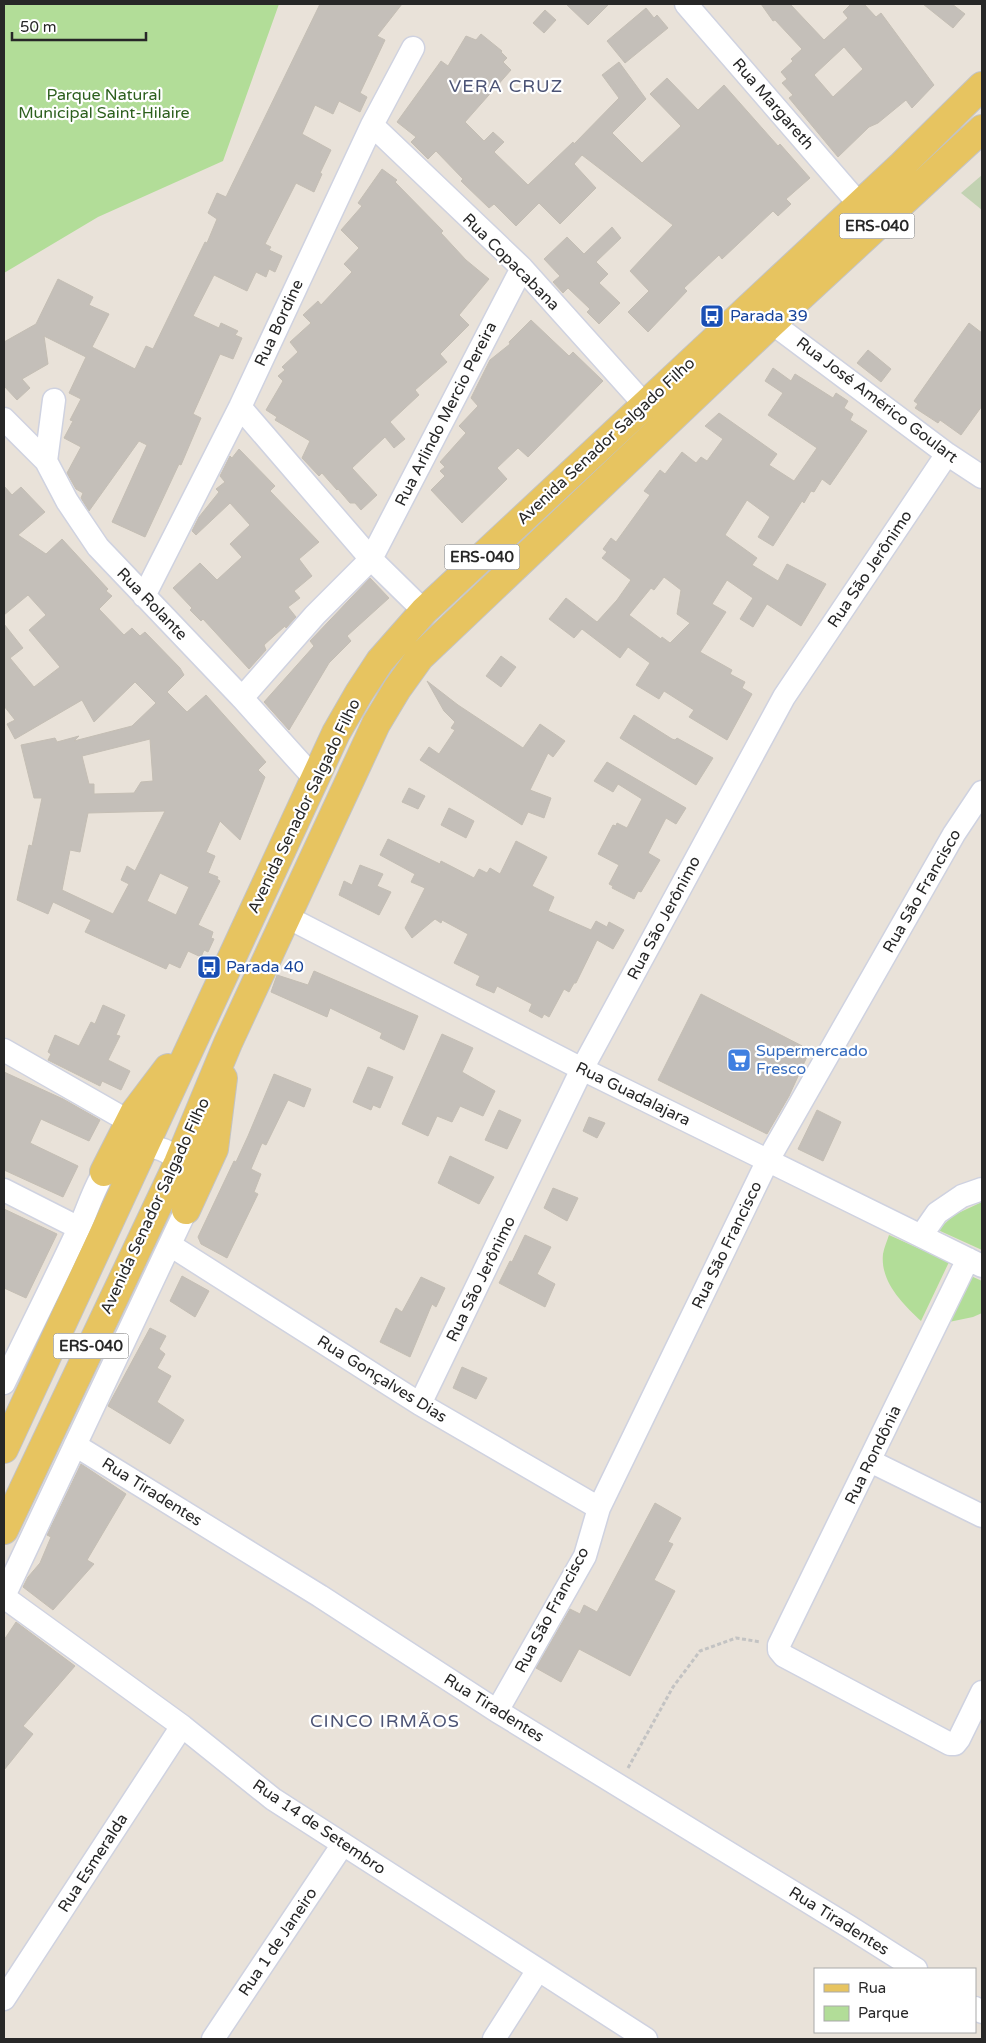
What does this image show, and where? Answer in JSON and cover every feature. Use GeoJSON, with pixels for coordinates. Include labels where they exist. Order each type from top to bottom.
{"type":"FeatureCollection","features":[{"type":"Feature","properties":{"kind":"main road","name":"Avenida Senador Salgado Filho"},"geometry":{"type":"LineString","coordinates":[[4,1448],[145,1148],[198,1029],[336,733],[380,661],[424,612],[982,86]]}},
{"type":"Feature","properties":{"kind":"main road","name":"Avenida Senador Salgado Filho"},"geometry":{"type":"LineString","coordinates":[[4,1530],[178,1163],[228,1043],[376,724],[397,689],[420,657],[772,323],[980,134]]}},
{"type":"Feature","properties":{"kind":"main road","name":"Avenida Senador Salgado Filho"},"geometry":{"type":"LineString","coordinates":[[104,1172],[134,1114],[198,1029]]}},
{"type":"Feature","properties":{"kind":"main road","name":"Avenida Senador Salgado Filho"},"geometry":{"type":"LineString","coordinates":[[186,1210],[214,1149],[228,1043]]}},
{"type":"Feature","properties":{"kind":"street","name":"Rua Margareth"},"geometry":{"type":"LineString","coordinates":[[686,4],[859,204]]}},
{"type":"Feature","properties":{"kind":"street","name":"Rua Bordine"},"geometry":{"type":"LineString","coordinates":[[144,596],[240,408],[372,126],[413,48]]}},
{"type":"Feature","properties":{"kind":"street","name":"Rua Copacabana"},"geometry":{"type":"LineString","coordinates":[[372,126],[522,268],[644,405]]}},
{"type":"Feature","properties":{"kind":"street","name":"Rua Arlindo Mercio Pereira"},"geometry":{"type":"LineString","coordinates":[[242,698],[315,615],[371,559],[522,268]]}},
{"type":"Feature","properties":{"kind":"street","name":"Rua José Américo Goulart"},"geometry":{"type":"LineString","coordinates":[[772,323],[947,454],[982,477]]}},
{"type":"Feature","properties":{"kind":"street"},"geometry":{"type":"LineString","coordinates":[[46,461],[54,400]]}},
{"type":"Feature","properties":{"kind":"street"},"geometry":{"type":"LineString","coordinates":[[240,408],[371,559],[424,612]]}},
{"type":"Feature","properties":{"kind":"street","name":"Rua Rolante"},"geometry":{"type":"LineString","coordinates":[[4,419],[46,461],[67,501],[98,547],[242,698],[315,779]]}},
{"type":"Feature","properties":{"kind":"street","name":"Rua São Jerônimo"},"geometry":{"type":"LineString","coordinates":[[420,1404],[582,1069],[784,696],[947,454]]}},
{"type":"Feature","properties":{"kind":"street","name":"Rua São Francisco"},"geometry":{"type":"LineString","coordinates":[[497,1711],[585,1556],[598,1508],[768,1160],[954,834],[982,792]]}},
{"type":"Feature","properties":{"kind":"street","name":"Rua Guadalajara"},"geometry":{"type":"LineString","coordinates":[[287,917],[582,1069],[975,1263]]}},
{"type":"Feature","properties":{"kind":"street"},"geometry":{"type":"LineString","coordinates":[[4,1050],[130,1122]]}},
{"type":"Feature","properties":{"kind":"street"},"geometry":{"type":"LineString","coordinates":[[104,1172],[120,1155],[133,1148],[164,1150],[178,1163],[185,1176],[188,1191],[186,1210]]}},
{"type":"Feature","properties":{"kind":"street","name":"Avenida Senador Salgado Filho"},"geometry":{"type":"LineString","coordinates":[[4,1383],[104,1172]]}},
{"type":"Feature","properties":{"kind":"street"},"geometry":{"type":"LineString","coordinates":[[921,1236],[937,1213],[962,1196],[982,1189]]}},
{"type":"Feature","properties":{"kind":"street"},"geometry":{"type":"LineString","coordinates":[[4,1190],[79,1228]]}},
{"type":"Feature","properties":{"kind":"street","name":"Avenida Senador Salgado Filho"},"geometry":{"type":"LineString","coordinates":[[4,1596],[186,1210]]}},
{"type":"Feature","properties":{"kind":"street","name":"Rua Gonçalves Dias"},"geometry":{"type":"LineString","coordinates":[[170,1246],[420,1404],[598,1508]]}},
{"type":"Feature","properties":{"kind":"street","name":"Rua Rondônia"},"geometry":{"type":"LineString","coordinates":[[779,1648],[870,1461],[975,1263]]}},
{"type":"Feature","properties":{"kind":"street","name":"Rua Tiradentes"},"geometry":{"type":"LineString","coordinates":[[75,1445],[320,1596],[497,1711],[914,1968]]}},
{"type":"Feature","properties":{"kind":"street"},"geometry":{"type":"LineString","coordinates":[[870,1461],[982,1516]]}},
{"type":"Feature","properties":{"kind":"street","name":"Rua 14 de Setembro"},"geometry":{"type":"LineString","coordinates":[[4,1596],[182,1726],[272,1799],[646,2039]]}},
{"type":"Feature","properties":{"kind":"street"},"geometry":{"type":"LineString","coordinates":[[779,1648],[784,1656],[950,1744],[955,1744],[959,1738],[982,1692]]}},
{"type":"Feature","properties":{"kind":"street","name":"Rua Esmeralda"},"geometry":{"type":"LineString","coordinates":[[4,1999],[182,1726]]}},
{"type":"Feature","properties":{"kind":"street","name":"Rua 1 de Janeiro"},"geometry":{"type":"LineString","coordinates":[[213,2039],[343,1844]]}},
{"type":"Feature","properties":{"kind":"street"},"geometry":{"type":"LineString","coordinates":[[494,2039],[538,1970]]}},
{"type":"Feature","properties":{"kind":"path"},"geometry":{"type":"LineString","coordinates":[[618,1785],[673,1687],[700,1651],[736,1638],[779,1648]]}},
{"type":"Feature","properties":{"kind":"green space","name":"Parque Natural Municipal Saint-Hilaire"},"geometry":{"type":"Polygon","coordinates":[[[4,4],[279,4],[223,161],[98,217],[4,273],[4,4]]]}},
{"type":"Feature","properties":{"kind":"green space"},"geometry":{"type":"Polygon","coordinates":[[[982,175],[982,210],[961,193],[982,175]]]}},
{"type":"Feature","properties":{"kind":"green space"},"geometry":{"type":"Polygon","coordinates":[[[982,1202],[982,1250],[938,1230],[954,1215],[982,1202]]]}},
{"type":"Feature","properties":{"kind":"green space"},"geometry":{"type":"Polygon","coordinates":[[[889,1235],[949,1262],[921,1321],[900,1300],[885,1274],[883,1254],[889,1235]]]}},
{"type":"Feature","properties":{"kind":"green space"},"geometry":{"type":"Polygon","coordinates":[[[971,1276],[982,1281],[982,1313],[949,1322],[971,1276]]]}},
{"type":"Feature","properties":{"kind":"building"},"geometry":{"type":"Polygon","coordinates":[[[320,4],[402,4],[377,36],[385,40],[360,93],[367,97],[360,112],[339,101],[333,114],[315,105],[302,134],[331,150],[320,173],[322,174],[314,192],[296,183],[265,244],[271,247],[269,250],[282,256],[275,272],[269,269],[266,277],[256,272],[247,291],[214,275],[193,316],[219,328],[221,323],[238,331],[235,335],[242,338],[233,359],[220,354],[193,414],[201,418],[181,465],[179,464],[145,537],[112,522],[147,445],[139,441],[89,511],[81,498],[83,493],[76,489],[67,473],[81,447],[64,438],[73,421],[70,420],[81,399],[69,393],[86,357],[44,336],[48,364],[22,379],[30,388],[17,400],[4,386],[4,342],[36,324],[58,279],[93,297],[89,305],[109,314],[92,347],[135,369],[146,346],[153,349],[205,242],[207,243],[217,219],[208,213],[217,193],[226,197],[320,4]]]}},
{"type":"Feature","properties":{"kind":"building"},"geometry":{"type":"Polygon","coordinates":[[[566,4],[609,4],[588,25],[566,4]]]}},
{"type":"Feature","properties":{"kind":"building"},"geometry":{"type":"Polygon","coordinates":[[[761,4],[790,4],[824,40],[848,18],[843,12],[851,4],[864,4],[876,17],[881,13],[934,85],[912,108],[906,100],[878,123],[869,127],[838,157],[789,98],[793,95],[782,83],[787,79],[781,72],[802,49],[775,20],[773,21],[761,4]],[[844,47],[814,75],[833,97],[863,69],[844,47]]]}},
{"type":"Feature","properties":{"kind":"building"},"geometry":{"type":"Polygon","coordinates":[[[923,4],[952,4],[965,14],[953,28],[923,4]]]}},
{"type":"Feature","properties":{"kind":"building"},"geometry":{"type":"Polygon","coordinates":[[[646,8],[654,18],[657,15],[668,28],[625,63],[607,41],[646,8]]]}},
{"type":"Feature","properties":{"kind":"building"},"geometry":{"type":"Polygon","coordinates":[[[545,10],[556,20],[544,33],[533,23],[545,10]]]}},
{"type":"Feature","properties":{"kind":"building"},"geometry":{"type":"Polygon","coordinates":[[[481,34],[502,51],[507,58],[503,62],[511,70],[465,122],[484,141],[493,132],[504,142],[494,152],[528,185],[573,142],[574,144],[619,98],[602,75],[619,62],[646,99],[612,133],[642,163],[681,126],[650,94],[667,78],[698,110],[724,85],[778,146],[780,144],[810,178],[786,199],[791,204],[778,216],[773,211],[722,259],[719,255],[684,288],[687,291],[648,332],[628,312],[649,291],[630,271],[673,225],[582,155],[574,164],[596,188],[560,224],[539,203],[516,226],[494,204],[489,208],[461,181],[463,179],[436,151],[428,159],[411,142],[416,137],[397,122],[441,61],[448,66],[466,36],[476,40],[481,34]]]}},
{"type":"Feature","properties":{"kind":"building"},"geometry":{"type":"Polygon","coordinates":[[[382,169],[397,180],[395,182],[443,231],[441,233],[466,260],[489,279],[459,315],[469,325],[440,354],[447,362],[415,390],[419,395],[390,422],[405,439],[394,448],[385,437],[352,468],[377,495],[361,510],[355,503],[350,503],[322,473],[319,476],[302,458],[310,441],[275,420],[277,417],[266,410],[283,381],[278,376],[285,370],[282,367],[298,352],[290,342],[311,323],[303,315],[318,301],[321,305],[352,272],[344,264],[359,248],[341,230],[362,206],[358,203],[382,169]]]}},
{"type":"Feature","properties":{"kind":"building"},"geometry":{"type":"Polygon","coordinates":[[[612,227],[621,238],[596,262],[608,274],[599,283],[620,303],[599,324],[587,312],[590,309],[568,288],[563,293],[553,282],[560,276],[544,259],[567,237],[584,254],[612,227]]]}},
{"type":"Feature","properties":{"kind":"building"},"geometry":{"type":"Polygon","coordinates":[[[531,320],[569,356],[573,352],[603,381],[528,457],[518,448],[497,468],[507,479],[462,523],[431,490],[445,476],[440,471],[445,467],[440,462],[466,433],[459,426],[478,406],[471,398],[490,360],[510,344],[509,342],[531,320]]]}},
{"type":"Feature","properties":{"kind":"building"},"geometry":{"type":"Polygon","coordinates":[[[969,323],[982,333],[982,406],[961,435],[940,420],[938,423],[915,408],[918,404],[914,401],[969,323]]]}},
{"type":"Feature","properties":{"kind":"building"},"geometry":{"type":"Polygon","coordinates":[[[868,350],[891,369],[881,382],[857,363],[868,350]]]}},
{"type":"Feature","properties":{"kind":"building"},"geometry":{"type":"Polygon","coordinates":[[[773,368],[791,381],[795,374],[833,398],[836,393],[848,401],[844,408],[853,414],[850,420],[867,431],[830,485],[822,479],[814,492],[811,491],[804,503],[802,501],[773,546],[758,537],[770,517],[747,500],[725,535],[757,558],[752,565],[778,581],[787,564],[826,584],[801,626],[767,604],[753,627],[740,619],[753,598],[727,580],[712,604],[726,612],[700,652],[732,670],[730,674],[745,682],[742,688],[752,694],[727,740],[689,717],[694,710],[664,691],[659,699],[636,685],[650,663],[628,647],[620,658],[582,629],[574,638],[549,619],[566,598],[597,622],[617,600],[631,580],[602,558],[607,552],[603,549],[611,538],[616,542],[650,495],[644,491],[660,470],[665,474],[682,452],[696,463],[701,457],[707,461],[723,439],[705,426],[719,413],[777,454],[769,465],[794,481],[817,448],[768,415],[783,393],[765,381],[773,368]],[[664,577],[654,590],[651,588],[629,615],[661,639],[662,637],[670,643],[690,623],[677,614],[681,590],[664,577]]]}},
{"type":"Feature","properties":{"kind":"building"},"geometry":{"type":"Polygon","coordinates":[[[239,449],[275,486],[270,491],[319,542],[299,559],[312,576],[294,591],[300,598],[288,607],[296,617],[286,628],[285,626],[264,645],[266,650],[249,669],[203,619],[201,621],[190,610],[192,608],[173,588],[200,563],[217,580],[242,557],[230,544],[250,525],[230,503],[196,535],[192,531],[199,517],[219,492],[216,489],[225,482],[220,476],[230,456],[232,458],[239,449]]]}},
{"type":"Feature","properties":{"kind":"building"},"geometry":{"type":"Polygon","coordinates":[[[4,486],[12,495],[21,487],[45,512],[18,535],[46,554],[62,539],[108,589],[106,591],[112,596],[99,609],[124,635],[132,628],[140,636],[145,632],[180,668],[184,675],[167,692],[187,712],[206,695],[266,762],[258,770],[265,777],[240,840],[220,821],[206,852],[215,856],[208,873],[218,877],[217,879],[220,881],[198,925],[213,932],[211,938],[214,939],[208,952],[204,950],[201,957],[188,951],[180,968],[169,963],[166,969],[85,932],[91,920],[53,902],[48,914],[17,900],[29,845],[32,846],[42,798],[34,798],[21,745],[55,738],[57,742],[79,736],[74,741],[132,726],[156,703],[135,682],[94,722],[82,700],[15,739],[7,724],[15,720],[4,706],[4,624],[23,648],[10,658],[34,687],[60,667],[29,630],[46,615],[28,595],[4,615],[4,486]],[[150,739],[82,756],[89,784],[94,784],[94,794],[134,793],[141,782],[153,781],[150,739]],[[165,811],[88,813],[80,852],[70,850],[62,890],[113,914],[129,884],[121,880],[127,866],[135,871],[165,811]],[[160,873],[147,901],[176,915],[189,887],[160,873]]]}},
{"type":"Feature","properties":{"kind":"building"},"geometry":{"type":"Polygon","coordinates":[[[370,578],[389,598],[347,636],[351,641],[329,663],[289,730],[264,702],[314,646],[310,641],[370,578]]]}},
{"type":"Feature","properties":{"kind":"building"},"geometry":{"type":"Polygon","coordinates":[[[501,656],[516,667],[501,687],[486,676],[501,656]]]}},
{"type":"Feature","properties":{"kind":"building"},"geometry":{"type":"Polygon","coordinates":[[[427,681],[458,705],[523,748],[540,724],[565,741],[553,757],[548,753],[530,790],[551,798],[544,818],[528,812],[522,825],[420,760],[429,747],[439,754],[455,730],[451,728],[455,722],[444,711],[427,681]]]}},
{"type":"Feature","properties":{"kind":"building"},"geometry":{"type":"Polygon","coordinates":[[[634,715],[672,739],[675,740],[677,738],[713,758],[696,785],[620,738],[634,715]]]}},
{"type":"Feature","properties":{"kind":"building"},"geometry":{"type":"Polygon","coordinates":[[[607,762],[686,808],[676,824],[666,818],[648,853],[660,860],[641,892],[638,891],[634,899],[612,888],[613,886],[609,884],[619,865],[598,854],[613,825],[616,826],[617,823],[627,828],[642,799],[618,784],[613,792],[594,781],[607,762]]]}},
{"type":"Feature","properties":{"kind":"building"},"geometry":{"type":"Polygon","coordinates":[[[409,788],[425,796],[418,809],[402,802],[409,788]]]}},
{"type":"Feature","properties":{"kind":"building"},"geometry":{"type":"Polygon","coordinates":[[[449,808],[474,821],[466,838],[441,825],[449,808]]]}},
{"type":"Feature","properties":{"kind":"building"},"geometry":{"type":"Polygon","coordinates":[[[388,839],[440,864],[441,861],[474,878],[479,869],[487,873],[490,868],[500,874],[516,841],[547,857],[532,886],[554,897],[548,911],[591,930],[596,921],[607,927],[609,922],[624,930],[613,949],[597,940],[576,983],[574,983],[569,992],[564,989],[549,1017],[544,1014],[542,1018],[529,1011],[532,1004],[497,986],[494,993],[476,985],[480,976],[454,963],[468,934],[442,920],[441,923],[435,919],[412,938],[405,928],[425,888],[411,882],[415,874],[380,855],[388,839]]]}},
{"type":"Feature","properties":{"kind":"building"},"geometry":{"type":"Polygon","coordinates":[[[360,865],[383,874],[377,886],[391,892],[379,915],[339,895],[344,881],[352,885],[360,865]]]}},
{"type":"Feature","properties":{"kind":"building"},"geometry":{"type":"Polygon","coordinates":[[[314,971],[418,1016],[404,1050],[380,1038],[382,1033],[330,1008],[327,1017],[271,992],[277,975],[308,985],[314,971]]]}},
{"type":"Feature","properties":{"kind":"building"},"geometry":{"type":"Polygon","coordinates":[[[701,994],[810,1050],[789,1096],[767,1134],[658,1080],[701,994]]]}},
{"type":"Feature","properties":{"kind":"building"},"geometry":{"type":"Polygon","coordinates":[[[103,1005],[125,1015],[116,1035],[120,1036],[108,1060],[130,1071],[121,1090],[102,1081],[100,1086],[48,1060],[51,1054],[48,1052],[55,1035],[79,1046],[91,1022],[95,1024],[103,1005]]]}},
{"type":"Feature","properties":{"kind":"building"},"geometry":{"type":"Polygon","coordinates":[[[442,1034],[473,1048],[462,1072],[495,1091],[483,1116],[460,1106],[452,1122],[437,1116],[428,1136],[402,1124],[442,1034]]]}},
{"type":"Feature","properties":{"kind":"building"},"geometry":{"type":"Polygon","coordinates":[[[368,1067],[393,1077],[380,1108],[373,1105],[371,1110],[353,1102],[368,1067]]]}},
{"type":"Feature","properties":{"kind":"building"},"geometry":{"type":"Polygon","coordinates":[[[4,1072],[63,1099],[100,1120],[89,1141],[41,1119],[30,1143],[78,1166],[63,1197],[4,1170],[4,1072]]]}},
{"type":"Feature","properties":{"kind":"building"},"geometry":{"type":"Polygon","coordinates":[[[274,1074],[311,1089],[304,1107],[288,1100],[266,1145],[262,1143],[251,1169],[261,1174],[254,1192],[258,1194],[227,1258],[201,1244],[198,1237],[234,1161],[236,1162],[274,1074]]]}},
{"type":"Feature","properties":{"kind":"building"},"geometry":{"type":"Polygon","coordinates":[[[499,1110],[521,1120],[507,1149],[485,1140],[499,1110]]]}},
{"type":"Feature","properties":{"kind":"building"},"geometry":{"type":"Polygon","coordinates":[[[817,1110],[841,1122],[823,1161],[798,1149],[817,1110]]]}},
{"type":"Feature","properties":{"kind":"building"},"geometry":{"type":"Polygon","coordinates":[[[589,1117],[605,1123],[597,1138],[583,1131],[589,1117]]]}},
{"type":"Feature","properties":{"kind":"building"},"geometry":{"type":"Polygon","coordinates":[[[450,1156],[494,1177],[479,1204],[438,1183],[450,1156]]]}},
{"type":"Feature","properties":{"kind":"building"},"geometry":{"type":"Polygon","coordinates":[[[553,1188],[578,1198],[567,1221],[544,1208],[553,1188]]]}},
{"type":"Feature","properties":{"kind":"building"},"geometry":{"type":"Polygon","coordinates":[[[4,1209],[57,1234],[26,1298],[4,1288],[4,1209]]]}},
{"type":"Feature","properties":{"kind":"building"},"geometry":{"type":"Polygon","coordinates":[[[525,1235],[551,1247],[537,1274],[555,1284],[545,1307],[499,1283],[525,1235]]]}},
{"type":"Feature","properties":{"kind":"building"},"geometry":{"type":"Polygon","coordinates":[[[182,1276],[209,1291],[195,1317],[170,1301],[182,1276]]]}},
{"type":"Feature","properties":{"kind":"building"},"geometry":{"type":"Polygon","coordinates":[[[421,1277],[445,1288],[436,1307],[432,1304],[410,1357],[380,1342],[396,1308],[402,1312],[421,1277]]]}},
{"type":"Feature","properties":{"kind":"building"},"geometry":{"type":"Polygon","coordinates":[[[150,1328],[166,1336],[159,1349],[165,1354],[157,1368],[171,1376],[157,1402],[184,1420],[170,1444],[108,1406],[150,1328]]]}},
{"type":"Feature","properties":{"kind":"building"},"geometry":{"type":"Polygon","coordinates":[[[462,1367],[487,1378],[476,1399],[453,1388],[462,1367]]]}},
{"type":"Feature","properties":{"kind":"building"},"geometry":{"type":"Polygon","coordinates":[[[81,1464],[126,1494],[87,1560],[94,1564],[53,1610],[23,1587],[28,1577],[40,1563],[51,1537],[47,1535],[81,1464]]]}},
{"type":"Feature","properties":{"kind":"building"},"geometry":{"type":"Polygon","coordinates":[[[655,1503],[681,1518],[668,1542],[673,1544],[654,1580],[675,1591],[630,1676],[579,1649],[561,1682],[536,1668],[570,1609],[580,1614],[584,1605],[597,1612],[655,1503]]]}},
{"type":"Feature","properties":{"kind":"building"},"geometry":{"type":"Polygon","coordinates":[[[16,1622],[75,1666],[23,1726],[33,1734],[4,1770],[4,1640],[16,1622]]]}},
{"type":"Feature","properties":{"kind":"place","name":"Parada 39"},"geometry":{"type":"Point","coordinates":[712,316]}},
{"type":"Feature","properties":{"kind":"place","name":"Parada 40"},"geometry":{"type":"Point","coordinates":[209,967]}},
{"type":"Feature","properties":{"kind":"place","name":"Supermercado Fresco"},"geometry":{"type":"Point","coordinates":[739,1060]}},
{"type":"Feature","properties":{"kind":"district","name":"VERA CRUZ"},"geometry":{"type":"Point","coordinates":[506,86]}},
{"type":"Feature","properties":{"kind":"district","name":"CINCO IRMÃOS"},"geometry":{"type":"Point","coordinates":[385,1721]}}]}
